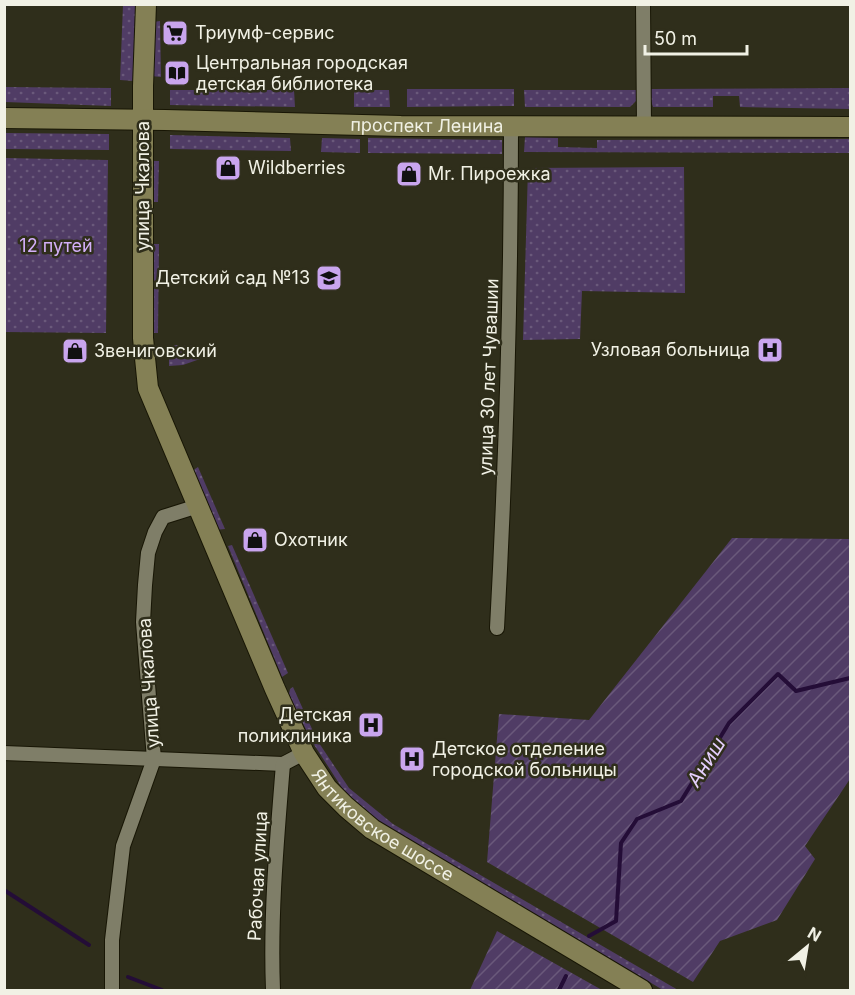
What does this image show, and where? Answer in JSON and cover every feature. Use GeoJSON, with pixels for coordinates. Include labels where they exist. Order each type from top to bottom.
{"type":"FeatureCollection","features":[{"type":"Feature","properties":{"kind":"main road","name":"улица Чкалова"},"geometry":{"type":"LineString","coordinates":[[146,4],[143,120],[143,338],[146,377],[154,403]]}},
{"type":"Feature","properties":{"kind":"main road","name":"проспект Ленина"},"geometry":{"type":"LineString","coordinates":[[4,118],[401,126],[850,127]]}},
{"type":"Feature","properties":{"kind":"main road","name":"Янтиковское шоссе"},"geometry":{"type":"LineString","coordinates":[[154,403],[275,689],[304,753],[327,788],[372,829],[642,990]]}},
{"type":"Feature","properties":{"kind":"street"},"geometry":{"type":"LineString","coordinates":[[643,4],[644,126]]}},
{"type":"Feature","properties":{"kind":"street","name":"улица 30 лет Чувашии"},"geometry":{"type":"LineString","coordinates":[[496,628],[502,536],[508,352],[511,126]]}},
{"type":"Feature","properties":{"kind":"street","name":"улица Чкалова"},"geometry":{"type":"LineString","coordinates":[[112,990],[112,940],[123,846],[154,759],[143,622],[148,553],[155,532],[164,517],[198,506]]}},
{"type":"Feature","properties":{"kind":"street"},"geometry":{"type":"LineString","coordinates":[[4,753],[283,764],[304,753]]}},
{"type":"Feature","properties":{"kind":"street","name":"Рабочая улица"},"geometry":{"type":"LineString","coordinates":[[273,990],[275,864],[283,764]]}},
{"type":"Feature","properties":{"kind":"green space"},"geometry":{"type":"Polygon","coordinates":[[[123,5],[136,5],[134,81],[120,80],[123,5]]]}},
{"type":"Feature","properties":{"kind":"green space"},"geometry":{"type":"Polygon","coordinates":[[[160,21],[161,77],[151,76],[153,22],[160,21]]]}},
{"type":"Feature","properties":{"kind":"green space"},"geometry":{"type":"Polygon","coordinates":[[[5,87],[111,88],[111,106],[5,102],[5,87]]]}},
{"type":"Feature","properties":{"kind":"green space"},"geometry":{"type":"Polygon","coordinates":[[[850,88],[850,109],[740,107],[739,96],[713,96],[713,107],[653,107],[651,101],[651,89],[850,88]]]}},
{"type":"Feature","properties":{"kind":"green space"},"geometry":{"type":"Polygon","coordinates":[[[407,89],[514,89],[514,106],[407,107],[407,89]]]}},
{"type":"Feature","properties":{"kind":"green space"},"geometry":{"type":"Polygon","coordinates":[[[170,90],[294,90],[295,107],[170,105],[170,90]]]}},
{"type":"Feature","properties":{"kind":"green space"},"geometry":{"type":"Polygon","coordinates":[[[354,90],[389,90],[390,107],[354,107],[354,90]]]}},
{"type":"Feature","properties":{"kind":"green space"},"geometry":{"type":"Polygon","coordinates":[[[524,90],[636,90],[636,101],[630,107],[525,107],[524,90]]]}},
{"type":"Feature","properties":{"kind":"green space"},"geometry":{"type":"Polygon","coordinates":[[[5,133],[109,134],[109,150],[5,149],[5,133]]]}},
{"type":"Feature","properties":{"kind":"green space"},"geometry":{"type":"Polygon","coordinates":[[[170,135],[290,138],[291,151],[170,149],[170,135]]]}},
{"type":"Feature","properties":{"kind":"green space"},"geometry":{"type":"Polygon","coordinates":[[[525,137],[558,138],[558,147],[597,148],[597,140],[850,139],[850,153],[524,152],[525,137]]]}},
{"type":"Feature","properties":{"kind":"green space"},"geometry":{"type":"Polygon","coordinates":[[[322,138],[360,139],[360,153],[321,152],[322,138]]]}},
{"type":"Feature","properties":{"kind":"green space"},"geometry":{"type":"Polygon","coordinates":[[[368,138],[502,140],[502,154],[368,153],[368,138]]]}},
{"type":"Feature","properties":{"kind":"green space","name":"12 путей"},"geometry":{"type":"Polygon","coordinates":[[[5,158],[108,160],[106,333],[5,332],[5,158]]]}},
{"type":"Feature","properties":{"kind":"green space"},"geometry":{"type":"Polygon","coordinates":[[[148,161],[159,161],[158,202],[148,202],[148,161]]]}},
{"type":"Feature","properties":{"kind":"green space"},"geometry":{"type":"Polygon","coordinates":[[[684,167],[685,293],[582,291],[580,339],[523,340],[528,168],[684,167]]]}},
{"type":"Feature","properties":{"kind":"green space"},"geometry":{"type":"Polygon","coordinates":[[[151,244],[159,244],[158,333],[150,333],[151,244]]]}},
{"type":"Feature","properties":{"kind":"green space"},"geometry":{"type":"Polygon","coordinates":[[[169,345],[202,346],[200,359],[183,365],[169,366],[169,345]]]}},
{"type":"Feature","properties":{"kind":"green space"},"geometry":{"type":"Polygon","coordinates":[[[198,467],[225,529],[215,530],[192,471],[198,467]]]}},
{"type":"Feature","properties":{"kind":"green space"},"geometry":{"type":"Polygon","coordinates":[[[732,538],[850,539],[850,779],[805,846],[815,859],[777,920],[720,941],[693,982],[487,862],[499,714],[589,720],[732,538]]]}},
{"type":"Feature","properties":{"kind":"green space"},"geometry":{"type":"Polygon","coordinates":[[[232,545],[288,673],[282,677],[228,546],[232,545]]]}},
{"type":"Feature","properties":{"kind":"green space"},"geometry":{"type":"Polygon","coordinates":[[[293,687],[317,740],[349,788],[393,824],[678,990],[663,990],[384,825],[344,791],[311,740],[289,694],[293,687]]]}},
{"type":"Feature","properties":{"kind":"green space"},"geometry":{"type":"Polygon","coordinates":[[[497,931],[602,990],[470,990],[497,931]]]}},
{"type":"Feature","properties":{"kind":"waterway","name":"Аниш"},"geometry":{"type":"LineString","coordinates":[[589,936],[616,921],[621,843],[637,819],[681,801],[729,723],[778,674],[796,691],[850,678]]}},
{"type":"Feature","properties":{"kind":"waterway"},"geometry":{"type":"LineString","coordinates":[[4,890],[89,945]]}},
{"type":"Feature","properties":{"kind":"waterway","name":"Аниш"},"geometry":{"type":"LineString","coordinates":[[559,990],[566,976]]}},
{"type":"Feature","properties":{"kind":"waterway"},"geometry":{"type":"LineString","coordinates":[[128,977],[162,990]]}},
{"type":"Feature","properties":{"kind":"place","name":"Триумф-сервис"},"geometry":{"type":"Point","coordinates":[175,33]}},
{"type":"Feature","properties":{"kind":"place","name":"Центральная городская детская библиотека"},"geometry":{"type":"Point","coordinates":[177,73]}},
{"type":"Feature","properties":{"kind":"place","name":"Wildberries"},"geometry":{"type":"Point","coordinates":[228,168]}},
{"type":"Feature","properties":{"kind":"place","name":"Mr. Пироежка"},"geometry":{"type":"Point","coordinates":[409,174]}},
{"type":"Feature","properties":{"kind":"place","name":"Детский сад №13"},"geometry":{"type":"Point","coordinates":[329,278]}},
{"type":"Feature","properties":{"kind":"place","name":"Узловая больница"},"geometry":{"type":"Point","coordinates":[770,350]}},
{"type":"Feature","properties":{"kind":"place","name":"Звениговский"},"geometry":{"type":"Point","coordinates":[75,351]}},
{"type":"Feature","properties":{"kind":"place","name":"Охотник"},"geometry":{"type":"Point","coordinates":[255,540]}},
{"type":"Feature","properties":{"kind":"place","name":"Детская поликлиника"},"geometry":{"type":"Point","coordinates":[371,725]}},
{"type":"Feature","properties":{"kind":"place","name":"Детское отделение городской больницы"},"geometry":{"type":"Point","coordinates":[412,759]}}]}
